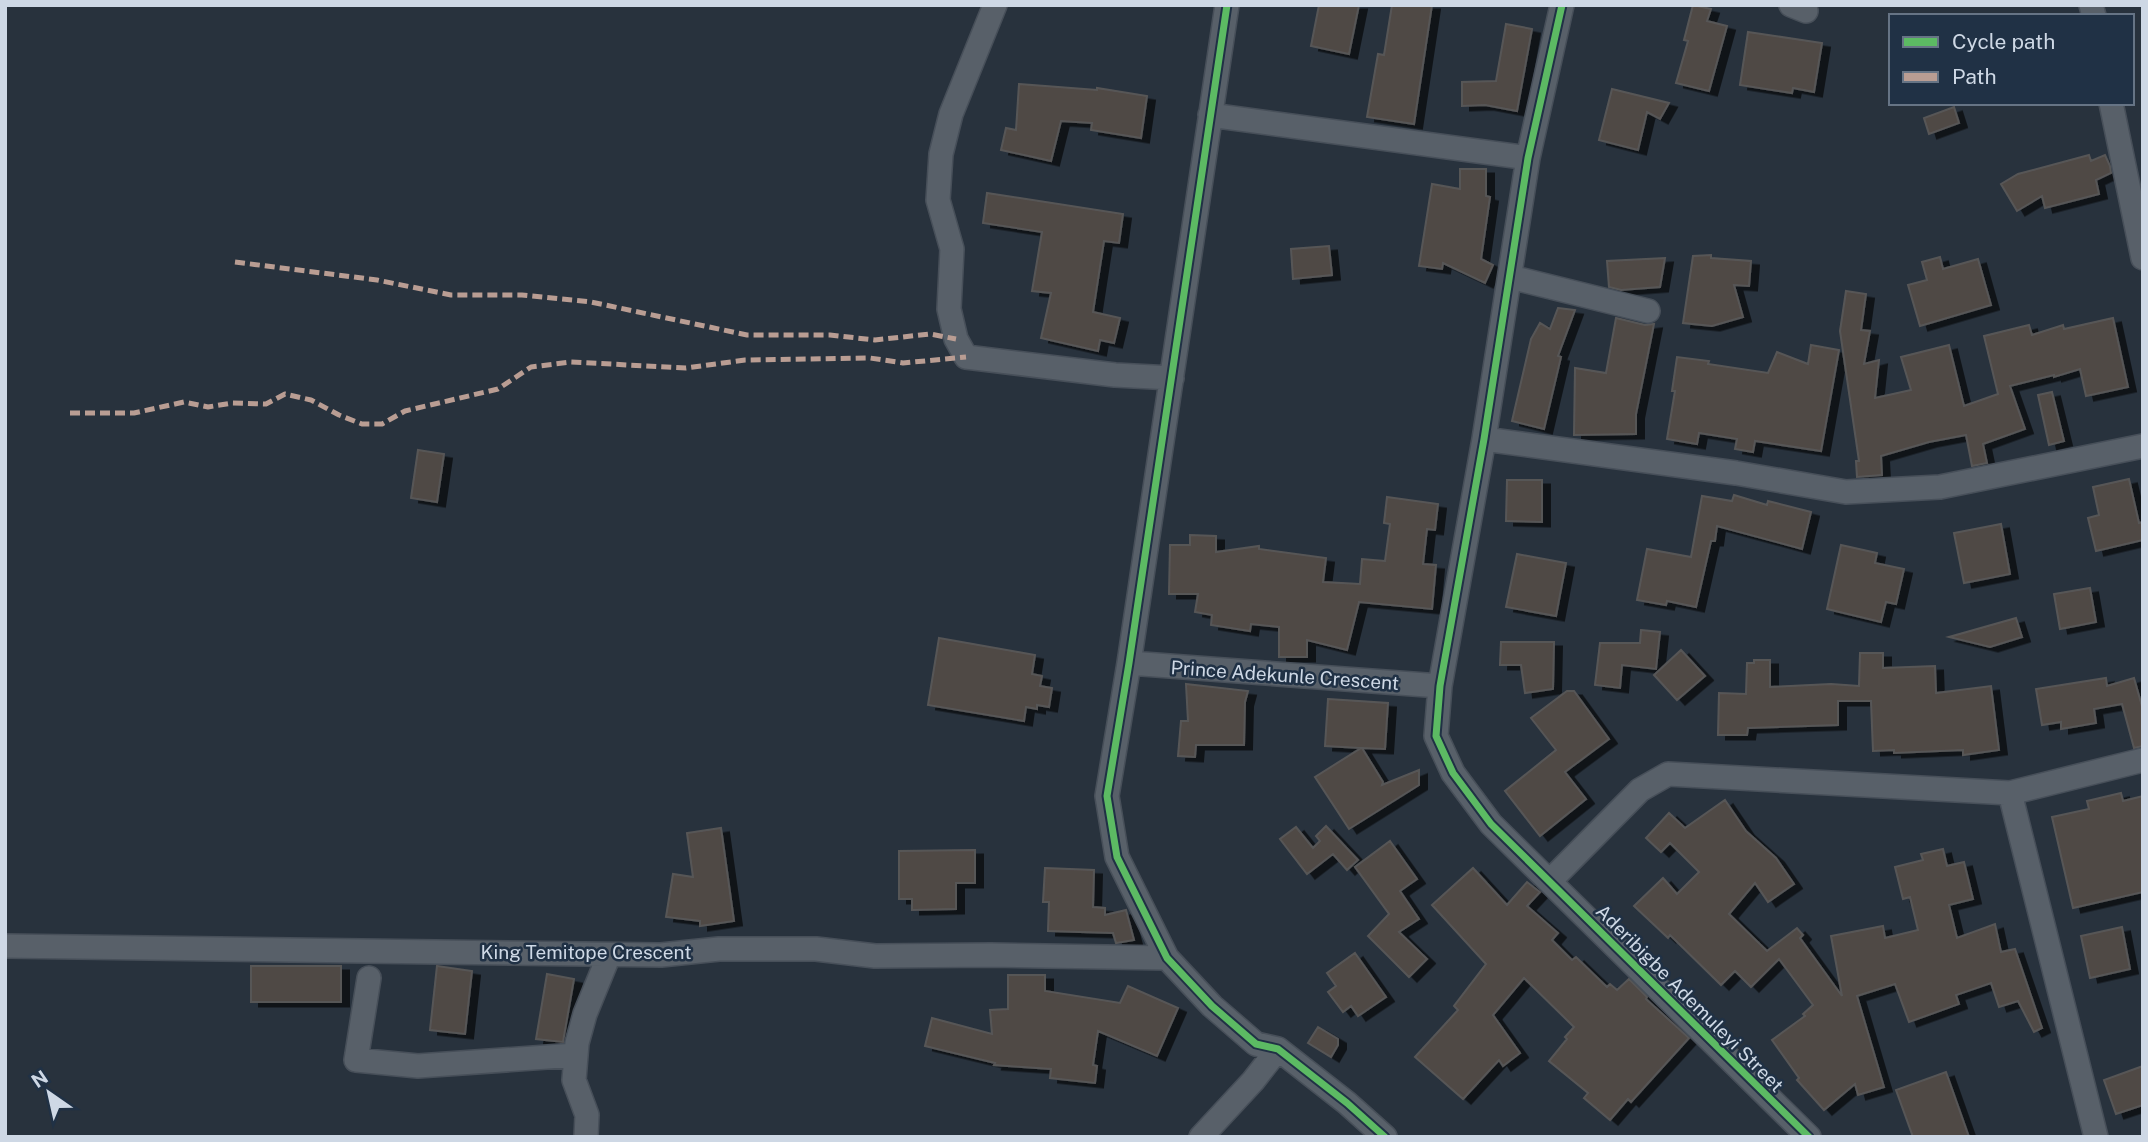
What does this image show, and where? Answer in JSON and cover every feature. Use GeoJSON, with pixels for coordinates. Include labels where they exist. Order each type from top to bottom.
{"type":"FeatureCollection","features":[{"type":"Feature","properties":{"kind":"street"},"geometry":{"type":"LineString","coordinates":[[995,5],[951,114],[941,154],[938,200],[951,249],[949,309],[956,339],[966,357],[1115,375],[1172,378]]}},
{"type":"Feature","properties":{"kind":"street"},"geometry":{"type":"LineString","coordinates":[[1227,5],[1107,796],[1117,857],[1167,958],[1212,1006],[1256,1045],[1278,1049],[1347,1103],[1385,1137]]}},
{"type":"Feature","properties":{"kind":"street","name":"Aderibigbe Ademuleyi Street"},"geometry":{"type":"LineString","coordinates":[[1562,5],[1528,158],[1484,439],[1440,686],[1436,736],[1453,773],[1491,824],[1809,1137]]}},
{"type":"Feature","properties":{"kind":"street"},"geometry":{"type":"LineString","coordinates":[[2111,105],[2143,258]]}},
{"type":"Feature","properties":{"kind":"street"},"geometry":{"type":"LineString","coordinates":[[1210,115],[1528,158]]}},
{"type":"Feature","properties":{"kind":"street"},"geometry":{"type":"LineString","coordinates":[[1510,276],[1648,312]]}},
{"type":"Feature","properties":{"kind":"street"},"geometry":{"type":"LineString","coordinates":[[1484,439],[1736,473],[1846,492],[1940,487],[2143,446]]}},
{"type":"Feature","properties":{"kind":"street","name":"Prince Adekunle Crescent"},"geometry":{"type":"LineString","coordinates":[[1129,663],[1440,686]]}},
{"type":"Feature","properties":{"kind":"street"},"geometry":{"type":"LineString","coordinates":[[1550,881],[1640,790],[1668,774],[2010,793],[2143,760]]}},
{"type":"Feature","properties":{"kind":"street"},"geometry":{"type":"LineString","coordinates":[[2010,793],[2096,1137]]}},
{"type":"Feature","properties":{"kind":"street","name":"King Temitope Crescent"},"geometry":{"type":"LineString","coordinates":[[5,946],[661,956],[719,949],[816,949],[875,956],[1167,958]]}},
{"type":"Feature","properties":{"kind":"street"},"geometry":{"type":"LineString","coordinates":[[586,1137],[587,1115],[574,1080],[576,1055],[585,1014],[609,955]]}},
{"type":"Feature","properties":{"kind":"street"},"geometry":{"type":"LineString","coordinates":[[369,978],[356,1060],[418,1066],[576,1055]]}},
{"type":"Feature","properties":{"kind":"street"},"geometry":{"type":"LineString","coordinates":[[1201,1137],[1254,1082],[1278,1049]]}},
{"type":"Feature","properties":{"kind":"building"},"geometry":{"type":"Polygon","coordinates":[[[1319,5],[1359,5],[1349,54],[1311,46],[1319,5]]]}},
{"type":"Feature","properties":{"kind":"building"},"geometry":{"type":"Polygon","coordinates":[[[1392,5],[1432,5],[1414,124],[1367,117],[1378,54],[1384,55],[1392,5]]]}},
{"type":"Feature","properties":{"kind":"building"},"geometry":{"type":"Polygon","coordinates":[[[1693,5],[1711,9],[1707,21],[1727,26],[1709,91],[1676,83],[1688,41],[1684,40],[1693,5]]]}},
{"type":"Feature","properties":{"kind":"building"},"geometry":{"type":"Polygon","coordinates":[[[1506,24],[1532,29],[1517,111],[1485,105],[1462,106],[1462,82],[1496,81],[1506,24]]]}},
{"type":"Feature","properties":{"kind":"building"},"geometry":{"type":"Polygon","coordinates":[[[1748,32],[1822,43],[1814,92],[1793,88],[1792,93],[1740,85],[1748,32]]]}},
{"type":"Feature","properties":{"kind":"building"},"geometry":{"type":"Polygon","coordinates":[[[1019,84],[1097,88],[1147,96],[1141,138],[1091,130],[1092,123],[1061,121],[1051,161],[1001,150],[1006,128],[1016,130],[1019,84]]]}},
{"type":"Feature","properties":{"kind":"building"},"geometry":{"type":"Polygon","coordinates":[[[1612,89],[1669,103],[1660,119],[1647,112],[1638,150],[1599,140],[1612,89]]]}},
{"type":"Feature","properties":{"kind":"building"},"geometry":{"type":"Polygon","coordinates":[[[1954,107],[1959,123],[1929,134],[1924,118],[1954,107]]]}},
{"type":"Feature","properties":{"kind":"building"},"geometry":{"type":"Polygon","coordinates":[[[2089,155],[2091,161],[2105,155],[2110,166],[2111,173],[2096,180],[2099,194],[2045,208],[2042,196],[2017,211],[2001,184],[2018,174],[2089,155]]]}},
{"type":"Feature","properties":{"kind":"building"},"geometry":{"type":"Polygon","coordinates":[[[1460,169],[1486,169],[1486,196],[1490,197],[1481,259],[1493,265],[1485,283],[1443,263],[1442,269],[1419,266],[1432,184],[1460,189],[1460,169]]]}},
{"type":"Feature","properties":{"kind":"building"},"geometry":{"type":"Polygon","coordinates":[[[987,193],[1123,214],[1119,243],[1104,241],[1093,312],[1120,318],[1114,343],[1100,340],[1098,351],[1041,338],[1051,293],[1032,291],[1042,232],[983,223],[987,193]]]}},
{"type":"Feature","properties":{"kind":"building"},"geometry":{"type":"Polygon","coordinates":[[[1329,246],[1332,275],[1293,279],[1291,249],[1329,246]]]}},
{"type":"Feature","properties":{"kind":"building"},"geometry":{"type":"Polygon","coordinates":[[[1711,255],[1711,258],[1751,261],[1749,286],[1734,285],[1743,317],[1712,326],[1683,323],[1693,256],[1711,255]]]}},
{"type":"Feature","properties":{"kind":"building"},"geometry":{"type":"Polygon","coordinates":[[[1940,257],[1943,269],[1978,259],[1991,305],[1920,326],[1908,285],[1927,280],[1922,262],[1940,257]]]}},
{"type":"Feature","properties":{"kind":"building"},"geometry":{"type":"Polygon","coordinates":[[[1665,258],[1660,287],[1621,290],[1609,287],[1607,261],[1665,258]]]}},
{"type":"Feature","properties":{"kind":"building"},"geometry":{"type":"Polygon","coordinates":[[[1846,291],[1866,294],[1861,330],[1870,331],[1864,364],[1879,360],[1875,398],[1911,390],[1901,357],[1949,345],[1964,406],[1998,394],[1984,336],[2029,325],[2032,335],[2063,325],[2064,329],[2113,318],[2128,387],[2086,396],[2080,369],[2010,386],[2025,429],[1983,444],[1987,463],[1972,466],[1966,435],[1881,456],[1882,475],[1857,477],[1856,461],[1859,461],[1840,331],[1846,291]]]}},
{"type":"Feature","properties":{"kind":"building"},"geometry":{"type":"Polygon","coordinates":[[[1558,308],[1575,310],[1558,356],[1561,357],[1544,429],[1512,421],[1531,339],[1540,323],[1550,329],[1558,308]]]}},
{"type":"Feature","properties":{"kind":"building"},"geometry":{"type":"Polygon","coordinates":[[[1616,318],[1645,325],[1654,324],[1636,414],[1636,434],[1574,435],[1575,368],[1606,373],[1616,318]]]}},
{"type":"Feature","properties":{"kind":"building"},"geometry":{"type":"Polygon","coordinates":[[[1811,345],[1839,350],[1821,451],[1755,441],[1753,452],[1735,449],[1737,439],[1699,433],[1697,444],[1667,439],[1675,391],[1672,391],[1677,357],[1768,373],[1777,352],[1808,364],[1811,345]]]}},
{"type":"Feature","properties":{"kind":"building"},"geometry":{"type":"Polygon","coordinates":[[[2052,392],[2064,441],[2049,445],[2038,395],[2052,392]]]}},
{"type":"Feature","properties":{"kind":"building"},"geometry":{"type":"Polygon","coordinates":[[[418,450],[444,454],[437,502],[411,498],[418,450]]]}},
{"type":"Feature","properties":{"kind":"building"},"geometry":{"type":"Polygon","coordinates":[[[2129,479],[2139,523],[2143,522],[2143,540],[2096,551],[2088,518],[2099,515],[2093,487],[2129,479]]]}},
{"type":"Feature","properties":{"kind":"building"},"geometry":{"type":"Polygon","coordinates":[[[1507,480],[1542,480],[1542,522],[1506,521],[1507,480]]]}},
{"type":"Feature","properties":{"kind":"building"},"geometry":{"type":"Polygon","coordinates":[[[1734,495],[1767,505],[1768,501],[1811,512],[1802,549],[1717,526],[1696,607],[1667,601],[1666,605],[1637,600],[1647,549],[1691,557],[1702,496],[1732,501],[1734,495]]]}},
{"type":"Feature","properties":{"kind":"building"},"geometry":{"type":"Polygon","coordinates":[[[1387,497],[1438,504],[1435,530],[1427,529],[1423,564],[1436,565],[1432,609],[1359,602],[1347,650],[1307,640],[1307,657],[1279,657],[1279,627],[1251,624],[1250,631],[1211,625],[1212,615],[1195,612],[1198,594],[1169,594],[1170,545],[1190,545],[1190,535],[1216,536],[1216,552],[1259,546],[1259,549],[1326,558],[1323,582],[1360,584],[1362,559],[1385,561],[1390,524],[1384,523],[1387,497]]]}},
{"type":"Feature","properties":{"kind":"building"},"geometry":{"type":"Polygon","coordinates":[[[2001,524],[2010,574],[1964,583],[1954,533],[2001,524]]]}},
{"type":"Feature","properties":{"kind":"building"},"geometry":{"type":"Polygon","coordinates":[[[1841,545],[1877,553],[1875,563],[1904,569],[1896,604],[1886,602],[1881,622],[1827,609],[1841,545]]]}},
{"type":"Feature","properties":{"kind":"building"},"geometry":{"type":"Polygon","coordinates":[[[1517,554],[1566,563],[1556,616],[1506,607],[1517,554]]]}},
{"type":"Feature","properties":{"kind":"building"},"geometry":{"type":"Polygon","coordinates":[[[2090,588],[2096,622],[2060,629],[2054,594],[2090,588]]]}},
{"type":"Feature","properties":{"kind":"building"},"geometry":{"type":"Polygon","coordinates":[[[2016,618],[2022,637],[1990,647],[1949,637],[2016,618]]]}},
{"type":"Feature","properties":{"kind":"building"},"geometry":{"type":"Polygon","coordinates":[[[1641,630],[1660,632],[1656,669],[1622,665],[1620,688],[1595,685],[1600,643],[1640,643],[1641,630]]]}},
{"type":"Feature","properties":{"kind":"building"},"geometry":{"type":"Polygon","coordinates":[[[939,638],[1035,655],[1032,674],[1042,676],[1040,686],[1052,688],[1049,707],[1026,707],[1024,721],[928,705],[939,638]]]}},
{"type":"Feature","properties":{"kind":"building"},"geometry":{"type":"Polygon","coordinates":[[[1501,642],[1554,642],[1553,689],[1525,693],[1521,665],[1500,665],[1501,642]]]}},
{"type":"Feature","properties":{"kind":"building"},"geometry":{"type":"Polygon","coordinates":[[[1681,650],[1705,676],[1677,700],[1654,675],[1681,650]]]}},
{"type":"Feature","properties":{"kind":"building"},"geometry":{"type":"Polygon","coordinates":[[[1860,653],[1883,653],[1883,668],[1935,666],[1936,693],[1991,686],[1999,750],[1963,755],[1963,750],[1894,753],[1894,750],[1873,751],[1871,701],[1838,701],[1838,725],[1748,728],[1747,735],[1718,735],[1719,693],[1746,694],[1747,663],[1770,660],[1770,687],[1831,684],[1859,686],[1860,653]]]}},
{"type":"Feature","properties":{"kind":"building"},"geometry":{"type":"Polygon","coordinates":[[[2106,678],[2107,686],[2134,678],[2143,710],[2143,746],[2134,748],[2122,704],[2094,709],[2096,723],[2061,729],[2061,722],[2042,725],[2036,689],[2106,678]]]}},
{"type":"Feature","properties":{"kind":"building"},"geometry":{"type":"Polygon","coordinates":[[[1186,684],[1248,691],[1245,702],[1244,745],[1196,745],[1195,757],[1178,756],[1181,721],[1188,721],[1186,684]]]}},
{"type":"Feature","properties":{"kind":"building"},"geometry":{"type":"Polygon","coordinates":[[[1567,691],[1574,691],[1609,739],[1565,772],[1586,799],[1540,836],[1505,791],[1556,750],[1531,718],[1567,691]]]}},
{"type":"Feature","properties":{"kind":"building"},"geometry":{"type":"Polygon","coordinates":[[[1328,699],[1388,703],[1385,749],[1362,748],[1383,782],[1382,785],[1419,770],[1419,785],[1349,829],[1315,777],[1361,748],[1325,746],[1328,699]]]}},
{"type":"Feature","properties":{"kind":"building"},"geometry":{"type":"Polygon","coordinates":[[[2121,793],[2123,801],[2143,796],[2143,892],[2073,908],[2052,817],[2089,809],[2087,801],[2121,793]]]}},
{"type":"Feature","properties":{"kind":"building"},"geometry":{"type":"Polygon","coordinates":[[[1725,800],[1746,831],[1776,858],[1794,884],[1768,902],[1755,883],[1729,914],[1767,951],[1797,928],[1803,935],[1800,938],[1842,996],[1831,936],[1883,926],[1885,938],[1918,930],[1910,897],[1903,899],[1895,867],[1923,860],[1921,854],[1943,849],[1947,866],[1964,862],[1973,899],[1949,905],[1957,938],[1995,924],[2001,952],[2015,949],[2042,1028],[2034,1032],[2018,1001],[1999,1007],[1991,983],[1956,995],[1959,1004],[1909,1022],[1895,984],[1857,996],[1884,1087],[1858,1095],[1855,1084],[1824,1110],[1797,1080],[1799,1078],[1772,1040],[1805,1016],[1803,1014],[1813,1005],[1779,959],[1751,987],[1735,971],[1721,985],[1670,935],[1668,938],[1634,906],[1663,878],[1677,894],[1699,872],[1670,843],[1661,852],[1646,838],[1669,813],[1685,828],[1725,800]]]}},
{"type":"Feature","properties":{"kind":"building"},"geometry":{"type":"Polygon","coordinates":[[[1326,826],[1358,860],[1347,870],[1333,854],[1307,874],[1280,839],[1296,827],[1313,848],[1320,841],[1316,836],[1326,826]]]}},
{"type":"Feature","properties":{"kind":"building"},"geometry":{"type":"Polygon","coordinates":[[[721,828],[734,921],[700,926],[700,921],[666,917],[673,874],[693,877],[687,833],[721,828]]]}},
{"type":"Feature","properties":{"kind":"building"},"geometry":{"type":"Polygon","coordinates":[[[1390,841],[1417,879],[1400,891],[1419,919],[1399,932],[1427,959],[1409,977],[1368,936],[1389,914],[1355,867],[1390,841]]]}},
{"type":"Feature","properties":{"kind":"building"},"geometry":{"type":"Polygon","coordinates":[[[975,850],[975,883],[956,883],[956,909],[912,910],[912,899],[899,899],[899,851],[975,850]]]}},
{"type":"Feature","properties":{"kind":"building"},"geometry":{"type":"Polygon","coordinates":[[[1045,868],[1094,870],[1093,907],[1105,908],[1105,915],[1126,910],[1134,940],[1116,943],[1113,933],[1048,931],[1049,902],[1043,902],[1045,868]]]}},
{"type":"Feature","properties":{"kind":"building"},"geometry":{"type":"Polygon","coordinates":[[[1473,868],[1507,905],[1527,882],[1540,892],[1527,906],[1558,933],[1552,940],[1572,960],[1576,957],[1607,987],[1610,984],[1617,990],[1629,979],[1646,999],[1689,1038],[1631,1102],[1628,1099],[1610,1120],[1584,1098],[1588,1093],[1549,1061],[1574,1027],[1524,978],[1493,1015],[1520,1053],[1503,1066],[1499,1060],[1463,1099],[1415,1057],[1458,1010],[1454,1006],[1486,964],[1432,905],[1473,868]]]}},
{"type":"Feature","properties":{"kind":"building"},"geometry":{"type":"Polygon","coordinates":[[[2122,927],[2130,969],[2090,978],[2081,936],[2122,927]]]}},
{"type":"Feature","properties":{"kind":"building"},"geometry":{"type":"Polygon","coordinates":[[[1355,953],[1386,997],[1358,1016],[1351,1006],[1343,1012],[1328,992],[1336,986],[1327,973],[1355,953]]]}},
{"type":"Feature","properties":{"kind":"building"},"geometry":{"type":"Polygon","coordinates":[[[251,966],[341,966],[341,1002],[251,1002],[251,966]]]}},
{"type":"Feature","properties":{"kind":"building"},"geometry":{"type":"Polygon","coordinates":[[[437,966],[472,971],[465,1034],[430,1030],[437,966]]]}},
{"type":"Feature","properties":{"kind":"building"},"geometry":{"type":"Polygon","coordinates":[[[547,974],[574,979],[563,1042],[536,1039],[547,974]]]}},
{"type":"Feature","properties":{"kind":"building"},"geometry":{"type":"Polygon","coordinates":[[[1008,975],[1045,975],[1045,991],[1120,1003],[1128,986],[1178,1008],[1157,1056],[1098,1031],[1093,1065],[1097,1066],[1095,1083],[1050,1078],[1051,1069],[994,1065],[995,1063],[925,1046],[932,1018],[992,1034],[990,1010],[1008,1009],[1008,975]]]}},
{"type":"Feature","properties":{"kind":"building"},"geometry":{"type":"Polygon","coordinates":[[[1318,1027],[1338,1039],[1338,1045],[1331,1057],[1308,1043],[1318,1027]]]}},
{"type":"Feature","properties":{"kind":"building"},"geometry":{"type":"Polygon","coordinates":[[[2143,1066],[2143,1105],[2116,1114],[2104,1080],[2143,1066]]]}},
{"type":"Feature","properties":{"kind":"building"},"geometry":{"type":"Polygon","coordinates":[[[1946,1072],[1969,1137],[1913,1137],[1896,1090],[1946,1072]]]}},
{"type":"Feature","properties":{"kind":"marked path"},"geometry":{"type":"LineString","coordinates":[[235,262],[377,280],[451,295],[522,295],[591,302],[747,335],[830,335],[875,340],[930,334],[956,339]]}},
{"type":"Feature","properties":{"kind":"marked path"},"geometry":{"type":"LineString","coordinates":[[70,413],[134,413],[184,402],[208,407],[232,403],[266,404],[285,394],[311,400],[362,424],[382,424],[405,411],[498,389],[531,367],[571,362],[686,368],[745,360],[870,358],[903,363],[966,357]]}},
{"type":"Feature","properties":{"kind":"cycle path"},"geometry":{"type":"LineString","coordinates":[[1227,5],[1107,796],[1117,857],[1167,958],[1212,1006],[1256,1044],[1278,1049],[1347,1103],[1385,1137]]}},
{"type":"Feature","properties":{"kind":"cycle path"},"geometry":{"type":"LineString","coordinates":[[1562,5],[1528,158],[1484,439],[1440,686],[1436,736],[1453,773],[1491,824],[1809,1137]]}}]}
